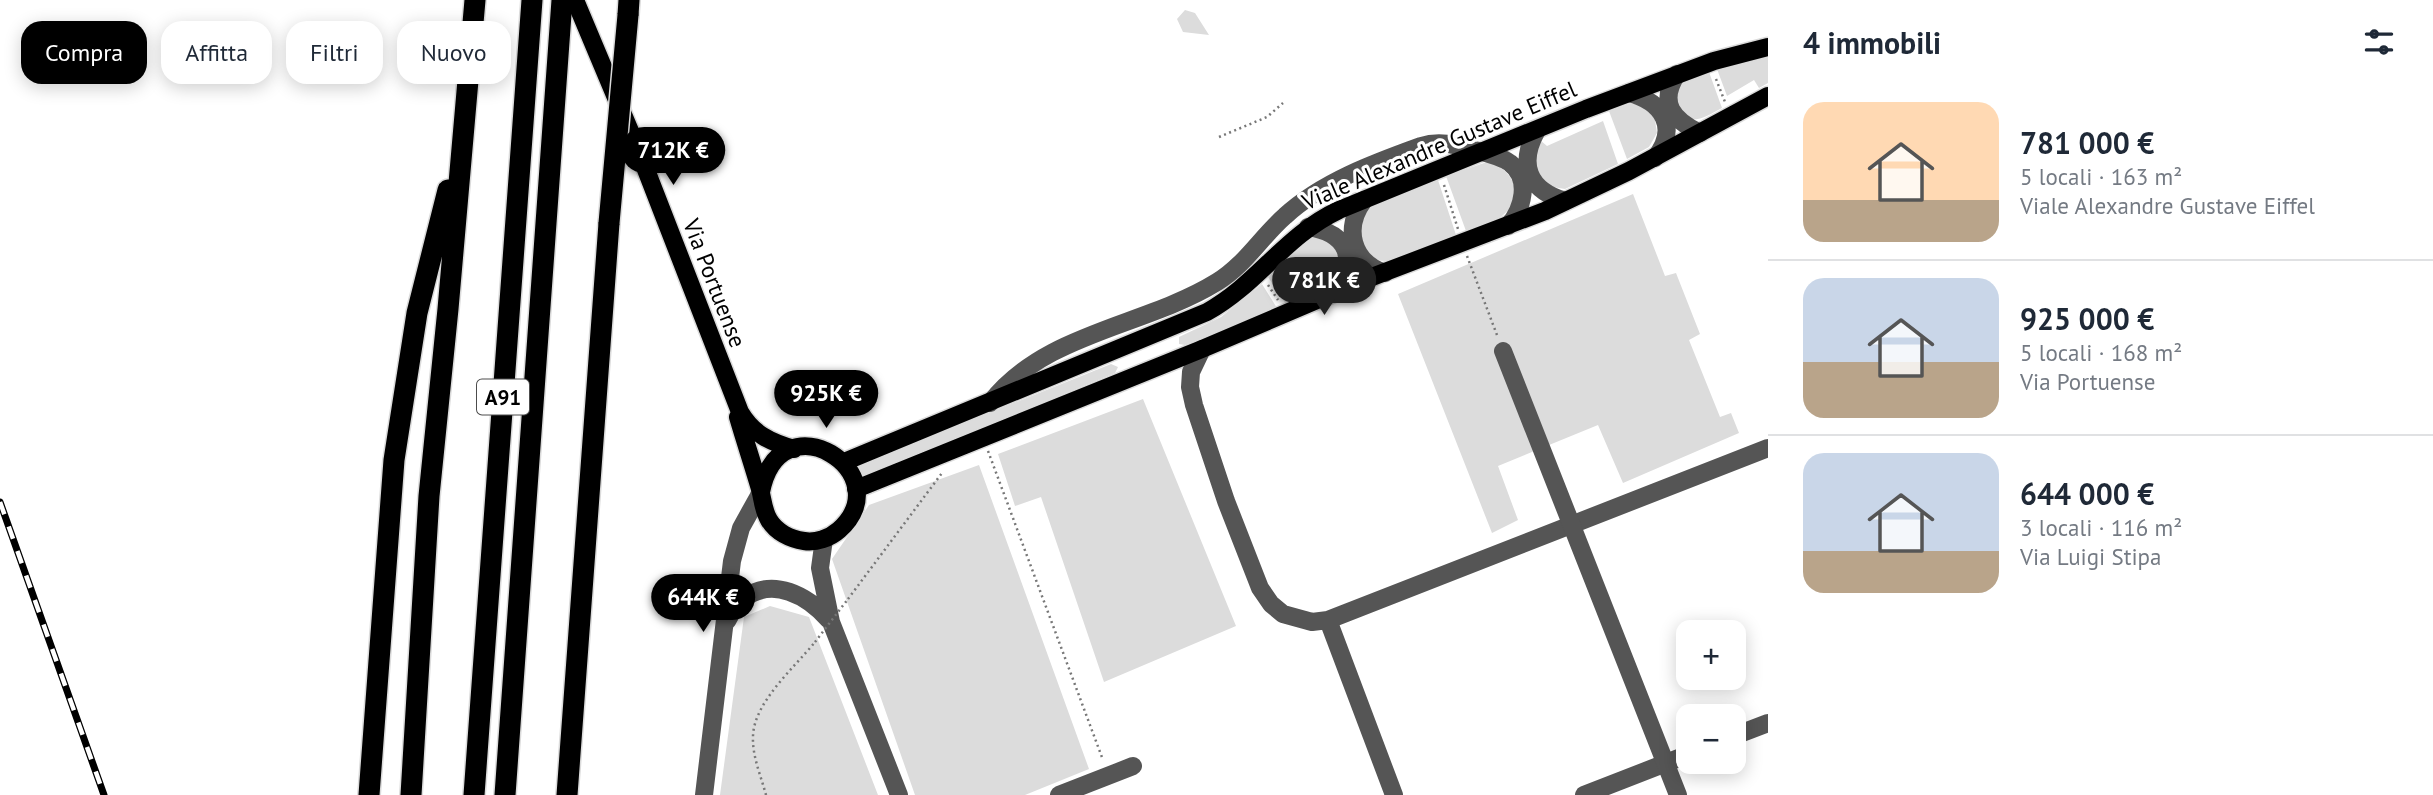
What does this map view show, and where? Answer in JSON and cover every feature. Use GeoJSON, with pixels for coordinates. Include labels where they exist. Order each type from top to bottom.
{"type":"FeatureCollection","features":[{"type":"Feature","properties":{"kind":"highway"},"geometry":{"type":"LineString","coordinates":[[411,795],[429,496],[475,0]]}},
{"type":"Feature","properties":{"kind":"highway","name":"A91"},"geometry":{"type":"LineString","coordinates":[[474,795],[532,0]]}},
{"type":"Feature","properties":{"kind":"highway","name":"A91"},"geometry":{"type":"LineString","coordinates":[[505,795],[562,0]]}},
{"type":"Feature","properties":{"kind":"highway"},"geometry":{"type":"LineString","coordinates":[[567,795],[609,223],[628,7]]}},
{"type":"Feature","properties":{"kind":"highway"},"geometry":{"type":"LineString","coordinates":[[369,795],[394,460],[417,313],[464,130]]}},
{"type":"Feature","properties":{"kind":"main road","name":"Via Portuense"},"geometry":{"type":"LineString","coordinates":[[575,0],[643,162],[730,390],[769,522],[780,533],[794,540],[824,540]]}},
{"type":"Feature","properties":{"kind":"main road","name":"Viale Alexandre Gustave Eiffel"},"geometry":{"type":"LineString","coordinates":[[844,463],[1182,324],[1219,305],[1246,286],[1290,241],[1339,209],[1678,74],[1720,59],[1768,47]]}},
{"type":"Feature","properties":{"kind":"main road"},"geometry":{"type":"LineString","coordinates":[[856,489],[1202,349],[1335,292],[1508,226],[1655,158],[1768,96]]}},
{"type":"Feature","properties":{"kind":"main road","name":"Via Portuense"},"geometry":{"type":"LineString","coordinates":[[730,390],[751,428],[769,440],[794,449],[807,446],[821,448],[844,463]]}},
{"type":"Feature","properties":{"kind":"main road"},"geometry":{"type":"LineString","coordinates":[[761,492],[764,478],[771,466],[781,455],[794,449]]}},
{"type":"Feature","properties":{"kind":"main road"},"geometry":{"type":"LineString","coordinates":[[824,540],[838,532],[849,520],[855,505],[856,489],[852,475],[844,463]]}},
{"type":"Feature","properties":{"kind":"street"},"geometry":{"type":"LineString","coordinates":[[1678,74],[1668,93],[1670,108],[1683,124],[1700,133]]}},
{"type":"Feature","properties":{"kind":"street"},"geometry":{"type":"LineString","coordinates":[[1629,93],[1653,103],[1664,117],[1666,137],[1655,158]]}},
{"type":"Feature","properties":{"kind":"street"},"geometry":{"type":"LineString","coordinates":[[1537,130],[1528,155],[1529,173],[1540,190],[1565,201]]}},
{"type":"Feature","properties":{"kind":"street"},"geometry":{"type":"LineString","coordinates":[[990,403],[1012,379],[1045,355],[1155,301],[1202,290],[1227,275],[1286,214],[1326,186],[1429,144],[1450,144],[1483,152],[1510,163],[1522,181],[1520,206],[1508,226]]}},
{"type":"Feature","properties":{"kind":"street"},"geometry":{"type":"LineString","coordinates":[[1364,200],[1353,219],[1354,245],[1367,264],[1385,273]]}},
{"type":"Feature","properties":{"kind":"street"},"geometry":{"type":"LineString","coordinates":[[1308,227],[1325,230],[1335,236],[1345,250],[1346,272],[1335,292]]}},
{"type":"Feature","properties":{"kind":"street"},"geometry":{"type":"LineString","coordinates":[[1202,349],[1190,376],[1194,405],[1226,501],[1260,588],[1271,604],[1283,614],[1312,622],[1328,620],[1768,448]]}},
{"type":"Feature","properties":{"kind":"street"},"geometry":{"type":"LineString","coordinates":[[1503,351],[1678,795]]}},
{"type":"Feature","properties":{"kind":"street"},"geometry":{"type":"LineString","coordinates":[[704,795],[731,570],[745,519],[761,492]]}},
{"type":"Feature","properties":{"kind":"street"},"geometry":{"type":"LineString","coordinates":[[824,540],[820,568],[831,622],[899,795]]}},
{"type":"Feature","properties":{"kind":"street"},"geometry":{"type":"LineString","coordinates":[[724,626],[741,600],[771,589],[785,590],[805,598],[831,622]]}},
{"type":"Feature","properties":{"kind":"street"},"geometry":{"type":"LineString","coordinates":[[1328,620],[1394,795]]}},
{"type":"Feature","properties":{"kind":"street"},"geometry":{"type":"LineString","coordinates":[[1746,731],[1768,723]]}},
{"type":"Feature","properties":{"kind":"street"},"geometry":{"type":"LineString","coordinates":[[1584,795],[1676,759]]}},
{"type":"Feature","properties":{"kind":"street"},"geometry":{"type":"LineString","coordinates":[[1059,795],[1133,766]]}},
{"type":"Feature","properties":{"kind":"path"},"geometry":{"type":"LineString","coordinates":[[1713,72],[1726,103],[1735,97]]}},
{"type":"Feature","properties":{"kind":"path"},"geometry":{"type":"LineString","coordinates":[[1219,137],[1267,117],[1283,103]]}},
{"type":"Feature","properties":{"kind":"path"},"geometry":{"type":"LineString","coordinates":[[1442,178],[1459,231]]}},
{"type":"Feature","properties":{"kind":"path"},"geometry":{"type":"LineString","coordinates":[[1466,254],[1503,351]]}},
{"type":"Feature","properties":{"kind":"path"},"geometry":{"type":"LineString","coordinates":[[1265,279],[1281,306]]}},
{"type":"Feature","properties":{"kind":"path"},"geometry":{"type":"LineString","coordinates":[[988,451],[1109,775]]}},
{"type":"Feature","properties":{"kind":"path"},"geometry":{"type":"LineString","coordinates":[[766,795],[753,746],[757,717],[764,704],[816,642],[944,470]]}},
{"type":"Feature","properties":{"kind":"shaded area"},"geometry":{"type":"Polygon","coordinates":[[[1185,10],[1195,13],[1209,35],[1183,32],[1177,19],[1185,10]]]}},
{"type":"Feature","properties":{"kind":"shaded area"},"geometry":{"type":"Polygon","coordinates":[[[1768,57],[1768,83],[1759,88],[1754,80],[1727,96],[1717,69],[1768,57]]]}},
{"type":"Feature","properties":{"kind":"shaded area"},"geometry":{"type":"Polygon","coordinates":[[[1709,72],[1722,108],[1699,119],[1684,118],[1672,94],[1680,82],[1709,72]]]}},
{"type":"Feature","properties":{"kind":"shaded area"},"geometry":{"type":"Polygon","coordinates":[[[1631,103],[1647,108],[1655,120],[1657,133],[1649,147],[1627,159],[1609,111],[1631,103]]]}},
{"type":"Feature","properties":{"kind":"shaded area"},"geometry":{"type":"Polygon","coordinates":[[[1603,121],[1618,164],[1565,189],[1547,186],[1533,166],[1540,140],[1547,146],[1603,121]]]}},
{"type":"Feature","properties":{"kind":"shaded area"},"geometry":{"type":"Polygon","coordinates":[[[1487,162],[1504,170],[1510,177],[1514,184],[1514,200],[1502,216],[1466,231],[1446,176],[1487,162]]]}},
{"type":"Feature","properties":{"kind":"shaded area"},"geometry":{"type":"Polygon","coordinates":[[[1438,180],[1456,235],[1393,260],[1383,261],[1371,255],[1358,238],[1366,211],[1372,206],[1438,180]]]}},
{"type":"Feature","properties":{"kind":"shaded area"},"geometry":{"type":"Polygon","coordinates":[[[1633,194],[1665,276],[1676,273],[1700,334],[1689,340],[1720,417],[1731,413],[1739,433],[1623,483],[1598,425],[1498,466],[1518,520],[1492,533],[1398,294],[1633,194]]]}},
{"type":"Feature","properties":{"kind":"shaded area"},"geometry":{"type":"Polygon","coordinates":[[[1317,236],[1332,243],[1339,257],[1338,272],[1329,286],[1286,304],[1268,277],[1301,243],[1317,236]]]}},
{"type":"Feature","properties":{"kind":"shaded area"},"geometry":{"type":"Polygon","coordinates":[[[1262,284],[1277,308],[1185,345],[1179,344],[1179,337],[1221,317],[1262,284]]]}},
{"type":"Feature","properties":{"kind":"shaded area"},"geometry":{"type":"Polygon","coordinates":[[[1111,364],[1118,367],[1115,373],[857,479],[852,468],[1111,364]]]}},
{"type":"Feature","properties":{"kind":"shaded area"},"geometry":{"type":"Polygon","coordinates":[[[1143,399],[1236,626],[1104,682],[1041,497],[1015,506],[998,454],[1143,399]]]}},
{"type":"Feature","properties":{"kind":"shaded area"},"geometry":{"type":"Polygon","coordinates":[[[979,465],[1089,769],[1025,795],[915,795],[832,559],[869,505],[979,465]]]}},
{"type":"Feature","properties":{"kind":"shaded area"},"geometry":{"type":"Polygon","coordinates":[[[770,606],[809,617],[878,795],[720,795],[744,617],[770,606]]]}},
{"type":"Feature","properties":{"kind":"railway"},"geometry":{"type":"LineString","coordinates":[[0,502],[104,795]]}}]}
